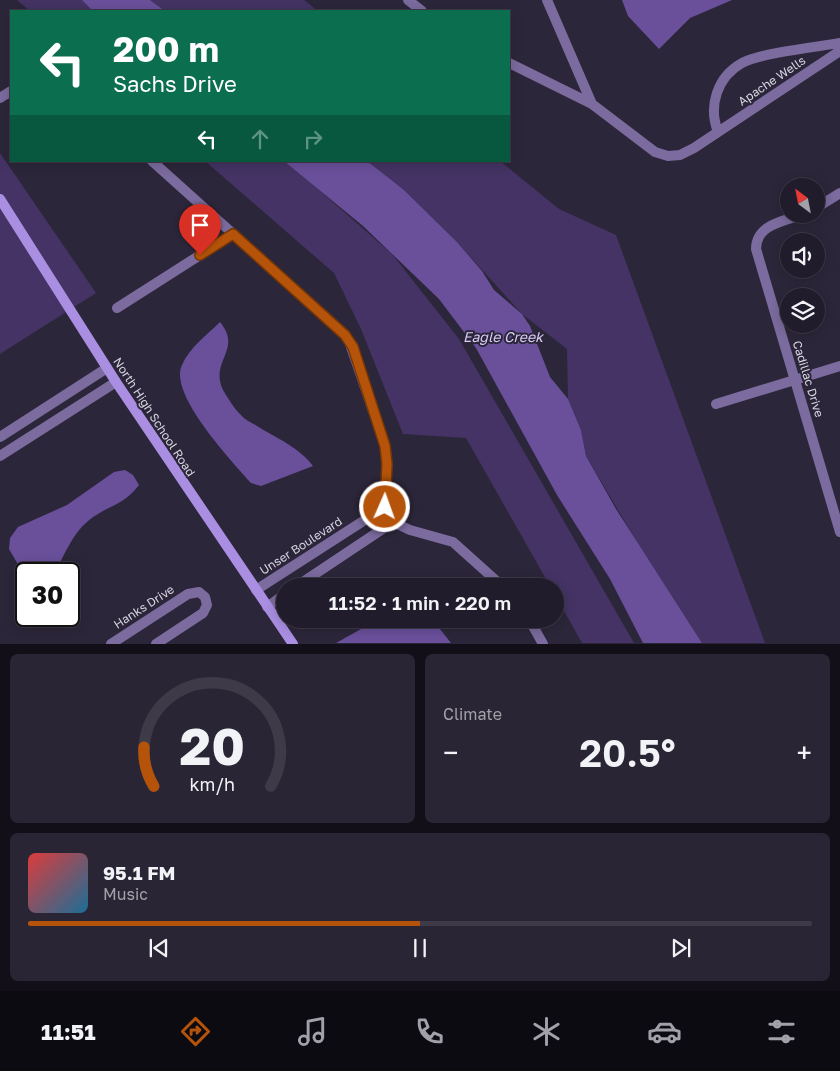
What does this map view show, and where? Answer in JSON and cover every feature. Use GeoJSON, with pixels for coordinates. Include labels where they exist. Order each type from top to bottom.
{"type":"FeatureCollection","features":[{"type":"Feature","properties":{"kind":"street"},"geometry":{"type":"LineString","coordinates":[[408,0],[421,10]]}},
{"type":"Feature","properties":{"kind":"street"},"geometry":{"type":"LineString","coordinates":[[547,0],[592,104]]}},
{"type":"Feature","properties":{"kind":"street","name":"Apache Wells"},"geometry":{"type":"LineString","coordinates":[[718,132],[713,118],[715,98],[724,79],[735,68],[754,59],[840,43]]}},
{"type":"Feature","properties":{"kind":"street","name":"Apache Wells"},"geometry":{"type":"LineString","coordinates":[[592,104],[642,144],[655,152],[668,156],[687,152],[840,51]]}},
{"type":"Feature","properties":{"kind":"street"},"geometry":{"type":"LineString","coordinates":[[510,63],[592,104]]}},
{"type":"Feature","properties":{"kind":"street"},"geometry":{"type":"LineString","coordinates":[[153,162],[340,329],[353,347],[385,446],[387,464],[385,507],[393,522],[410,530],[453,542],[493,578]]}},
{"type":"Feature","properties":{"kind":"street"},"geometry":{"type":"LineString","coordinates":[[825,202],[840,193]]}},
{"type":"Feature","properties":{"kind":"street","name":"North High School Road"},"geometry":{"type":"LineString","coordinates":[[0,199],[116,382],[293,644]]}},
{"type":"Feature","properties":{"kind":"street","name":"Cadillac Drive"},"geometry":{"type":"LineString","coordinates":[[780,222],[770,226],[760,234],[756,249],[840,532]]}},
{"type":"Feature","properties":{"kind":"street"},"geometry":{"type":"LineString","coordinates":[[117,308],[233,234]]}},
{"type":"Feature","properties":{"kind":"street"},"geometry":{"type":"LineString","coordinates":[[716,404],[840,366]]}},
{"type":"Feature","properties":{"kind":"street"},"geometry":{"type":"LineString","coordinates":[[0,437],[107,368]]}},
{"type":"Feature","properties":{"kind":"street"},"geometry":{"type":"LineString","coordinates":[[0,456],[116,382]]}},
{"type":"Feature","properties":{"kind":"street"},"geometry":{"type":"LineString","coordinates":[[32,416],[41,430]]}},
{"type":"Feature","properties":{"kind":"street","name":"Unser Boulevard"},"geometry":{"type":"LineString","coordinates":[[256,590],[385,507]]}},
{"type":"Feature","properties":{"kind":"street"},"geometry":{"type":"LineString","coordinates":[[309,578],[393,522]]}},
{"type":"Feature","properties":{"kind":"street","name":"Hanks Drive"},"geometry":{"type":"LineString","coordinates":[[111,644],[188,594],[198,592],[204,596],[206,608],[203,613],[156,644]]}},
{"type":"Feature","properties":{"kind":"street"},"geometry":{"type":"LineString","coordinates":[[267,607],[276,600]]}},
{"type":"Feature","properties":{"kind":"street"},"geometry":{"type":"LineString","coordinates":[[535,628],[543,644]]}},
{"type":"Feature","properties":{"kind":"shaded area"},"geometry":{"type":"Polygon","coordinates":[[[17,0],[101,0],[113,10],[29,10],[17,0]]]}},
{"type":"Feature","properties":{"kind":"shaded area"},"geometry":{"type":"Polygon","coordinates":[[[150,0],[304,0],[317,10],[164,10],[150,0]]]}},
{"type":"Feature","properties":{"kind":"shaded area"},"geometry":{"type":"Polygon","coordinates":[[[0,153],[96,293],[0,354],[0,153]]]}},
{"type":"Feature","properties":{"kind":"shaded area"},"geometry":{"type":"Polygon","coordinates":[[[206,162],[287,162],[392,254],[459,339],[634,643],[582,643],[564,611],[564,578],[545,578],[466,438],[403,434],[361,329],[334,273],[206,162]]]}},
{"type":"Feature","properties":{"kind":"shaded area"},"geometry":{"type":"Polygon","coordinates":[[[367,162],[501,162],[559,209],[616,235],[765,643],[702,643],[637,542],[586,456],[581,430],[568,399],[567,349],[522,314],[457,242],[404,190],[367,162]]]}},
{"type":"Feature","properties":{"kind":"water"},"geometry":{"type":"Polygon","coordinates":[[[82,0],[150,0],[164,10],[92,10],[82,0]]]}},
{"type":"Feature","properties":{"kind":"water"},"geometry":{"type":"Polygon","coordinates":[[[622,0],[732,0],[690,18],[659,49],[628,16],[622,0]]]}},
{"type":"Feature","properties":{"kind":"water","name":"Eagle Creek"},"geometry":{"type":"Polygon","coordinates":[[[285,162],[368,162],[404,190],[457,242],[482,271],[494,290],[522,314],[530,326],[550,377],[568,399],[581,430],[586,456],[616,509],[702,643],[643,643],[610,579],[557,495],[476,348],[439,299],[363,226],[285,162]]]}},
{"type":"Feature","properties":{"kind":"water"},"geometry":{"type":"Polygon","coordinates":[[[220,322],[228,340],[220,371],[220,380],[229,400],[244,418],[294,448],[313,466],[261,486],[251,483],[204,427],[184,393],[180,377],[185,359],[194,347],[220,322]]]}},
{"type":"Feature","properties":{"kind":"water"},"geometry":{"type":"Polygon","coordinates":[[[125,470],[133,475],[139,485],[127,498],[95,516],[82,526],[60,562],[17,562],[9,549],[10,538],[18,527],[67,505],[114,472],[125,470]]]}},
{"type":"Feature","properties":{"kind":"water"},"geometry":{"type":"Polygon","coordinates":[[[363,628],[439,628],[451,643],[336,643],[363,628]]]}},
{"type":"Feature","properties":{"kind":"route"},"geometry":{"type":"LineString","coordinates":[[200,255],[233,234],[345,335],[353,347],[385,446],[387,464],[385,507]]}}]}
